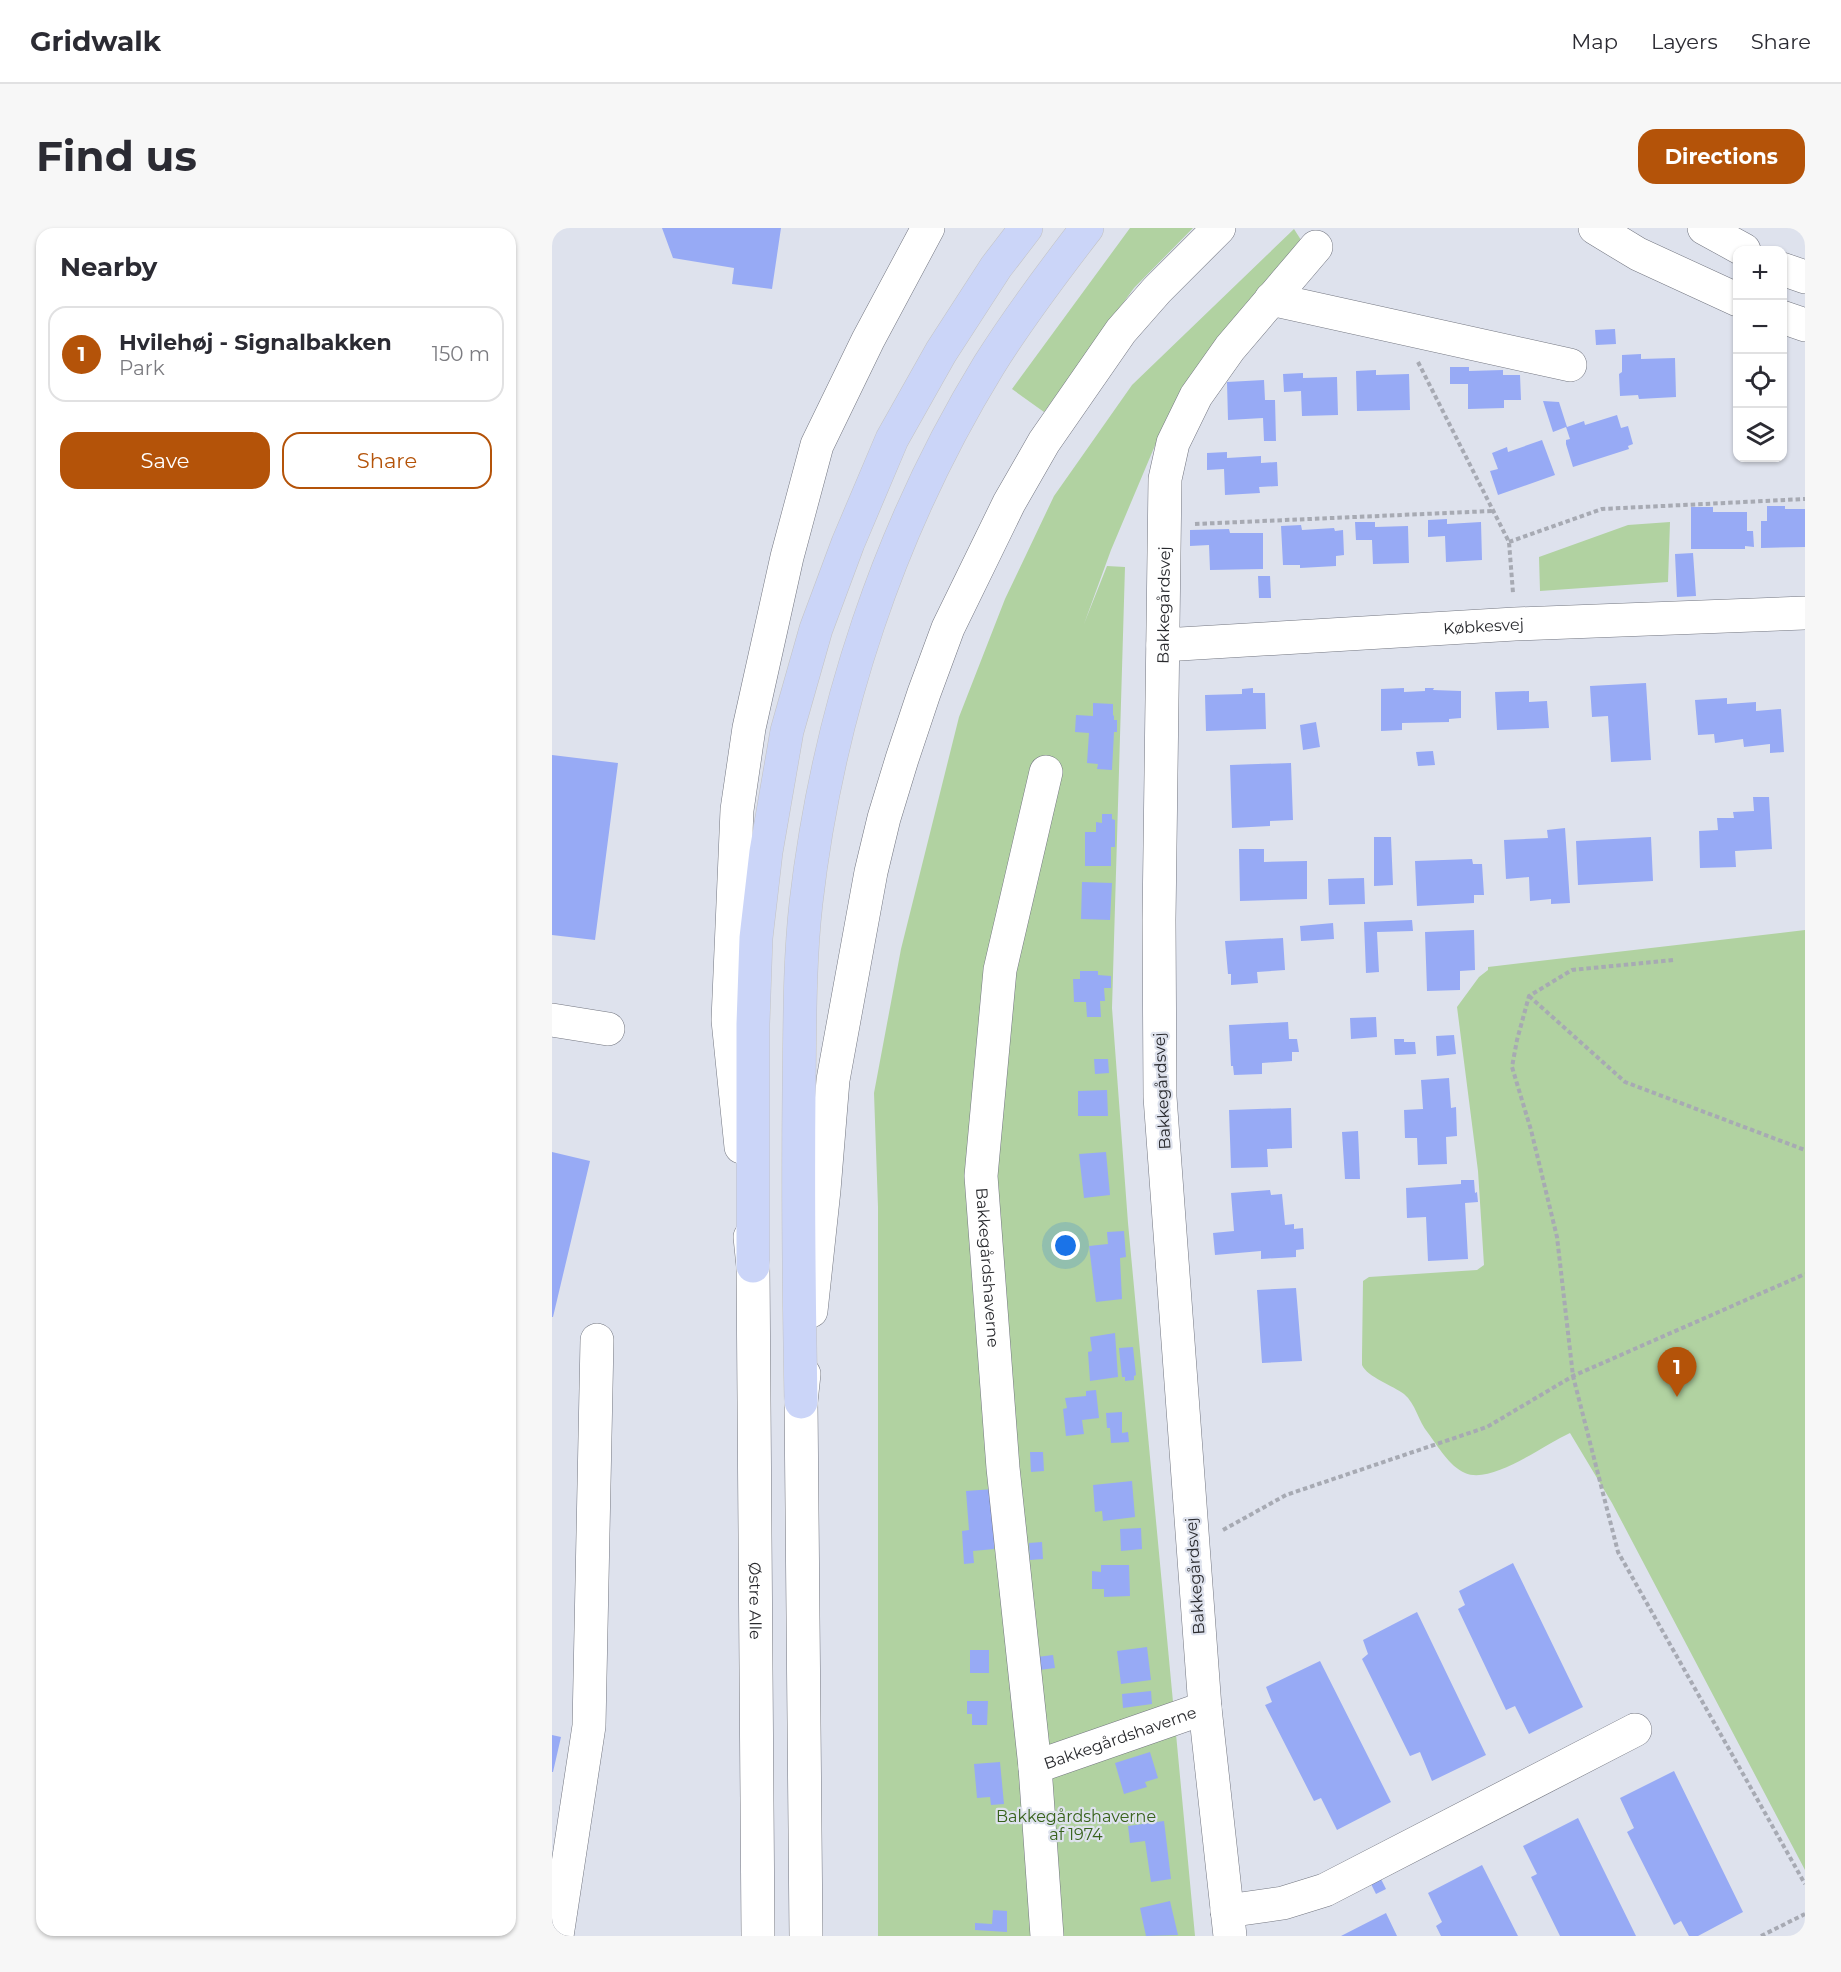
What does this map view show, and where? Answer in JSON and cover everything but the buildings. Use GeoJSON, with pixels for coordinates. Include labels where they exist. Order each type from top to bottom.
{"type":"FeatureCollection","features":[{"type":"Feature","properties":{"kind":"highway"},"geometry":{"type":"LineString","coordinates":[[753,1266],[753,1024],[756,938],[766,852],[787,731],[816,629],[848,543],[892,439],[941,352],[996,267],[1026,228]]}},
{"type":"Feature","properties":{"kind":"highway"},"geometry":{"type":"LineString","coordinates":[[801,1402],[798,1245],[801,984],[806,905],[819,810],[840,717],[867,625],[902,535],[942,448],[990,364],[1044,285],[1088,228]]}},
{"type":"Feature","properties":{"kind":"street","name":"Østre Alle"},"geometry":{"type":"LineString","coordinates":[[758,1936],[753,1266],[728,1020],[737,810],[749,728],[787,557],[818,445],[868,340],[928,228]]}},
{"type":"Feature","properties":{"kind":"street"},"geometry":{"type":"LineString","coordinates":[[806,1936],[801,1402],[824,1190],[833,1080],[871,872],[884,818],[924,693],[948,628],[1009,503],[1044,442],[1121,331],[1157,290],[1219,228]]}},
{"type":"Feature","properties":{"kind":"street"},"geometry":{"type":"LineString","coordinates":[[1595,228],[1638,254],[1733,298]]}},
{"type":"Feature","properties":{"kind":"street"},"geometry":{"type":"LineString","coordinates":[[1704,228],[1737,246]]}},
{"type":"Feature","properties":{"kind":"street","name":"Bakkegårdsvej"},"geometry":{"type":"LineString","coordinates":[[1316,247],[1230,348],[1196,396],[1173,443],[1165,479],[1159,920],[1160,1097],[1204,1708],[1228,1924],[1325,1890],[1635,1730]]}},
{"type":"Feature","properties":{"kind":"street"},"geometry":{"type":"LineString","coordinates":[[1787,270],[1805,278]]}},
{"type":"Feature","properties":{"kind":"street"},"geometry":{"type":"LineString","coordinates":[[1271,299],[1570,364]]}},
{"type":"Feature","properties":{"kind":"street"},"geometry":{"type":"LineString","coordinates":[[1787,319],[1805,325]]}},
{"type":"Feature","properties":{"kind":"street","name":"Købkesvej"},"geometry":{"type":"LineString","coordinates":[[1163,645],[1515,624],[1805,613]]}},
{"type":"Feature","properties":{"kind":"street","name":"Bakkegårdshaverne"},"geometry":{"type":"LineString","coordinates":[[1046,772],[1000,970],[981,1176],[1003,1468],[1035,1767],[1047,1936]]}},
{"type":"Feature","properties":{"kind":"street"},"geometry":{"type":"LineString","coordinates":[[552,1020],[608,1029]]}},
{"type":"Feature","properties":{"kind":"street"},"geometry":{"type":"LineString","coordinates":[[557,1916],[589,1726],[597,1340]]}},
{"type":"Feature","properties":{"kind":"street","name":"Bakkegårdshaverne"},"geometry":{"type":"LineString","coordinates":[[1035,1767],[1204,1708]]}},
{"type":"Feature","properties":{"kind":"path"},"geometry":{"type":"LineString","coordinates":[[1400,327],[1509,542],[1515,624]]}},
{"type":"Feature","properties":{"kind":"path"},"geometry":{"type":"LineString","coordinates":[[1509,542],[1602,509],[1805,500]]}},
{"type":"Feature","properties":{"kind":"path"},"geometry":{"type":"LineString","coordinates":[[1164,525],[1492,511]]}},
{"type":"Feature","properties":{"kind":"path"},"geometry":{"type":"LineString","coordinates":[[1673,960],[1572,970],[1529,996],[1512,1067],[1531,1130],[1557,1237],[1573,1376],[1618,1552],[1805,1884]]}},
{"type":"Feature","properties":{"kind":"path"},"geometry":{"type":"LineString","coordinates":[[1529,996],[1625,1082],[1805,1150]]}},
{"type":"Feature","properties":{"kind":"path"},"geometry":{"type":"LineString","coordinates":[[1193,1546],[1286,1495],[1487,1427],[1573,1376],[1805,1274]]}},
{"type":"Feature","properties":{"kind":"path"},"geometry":{"type":"LineString","coordinates":[[1761,1936],[1805,1914]]}},
{"type":"Feature","properties":{"kind":"green space"},"geometry":{"type":"Polygon","coordinates":[[[1130,228],[1193,228],[1134,288],[1044,412],[1012,389],[1130,228]]]}},
{"type":"Feature","properties":{"kind":"green space","name":"Bakkegårdshaverne af 1974"},"geometry":{"type":"Polygon","coordinates":[[[1294,229],[1301,240],[1167,417],[1111,550],[1084,624],[1107,566],[1125,567],[1112,1008],[1128,1223],[1195,1936],[878,1936],[878,1207],[874,1093],[901,949],[959,717],[1005,599],[1054,496],[1132,385],[1294,229]]]}},
{"type":"Feature","properties":{"kind":"green space"},"geometry":{"type":"Polygon","coordinates":[[[1670,522],[1668,582],[1540,591],[1539,557],[1628,525],[1670,522]]]}},
{"type":"Feature","properties":{"kind":"green space"},"geometry":{"type":"Polygon","coordinates":[[[1805,930],[1805,1870],[1612,1503],[1570,1433],[1503,1469],[1476,1475],[1465,1473],[1454,1466],[1440,1450],[1408,1398],[1369,1373],[1362,1365],[1362,1356],[1363,1281],[1369,1277],[1477,1270],[1484,1265],[1478,1171],[1457,1007],[1479,977],[1488,970],[1488,967],[1805,930]]]}},
{"type":"Feature","properties":{"kind":"place","name":"Hvilehøj - Signalbakken"},"geometry":{"type":"Point","coordinates":[1677,1397]}}]}
